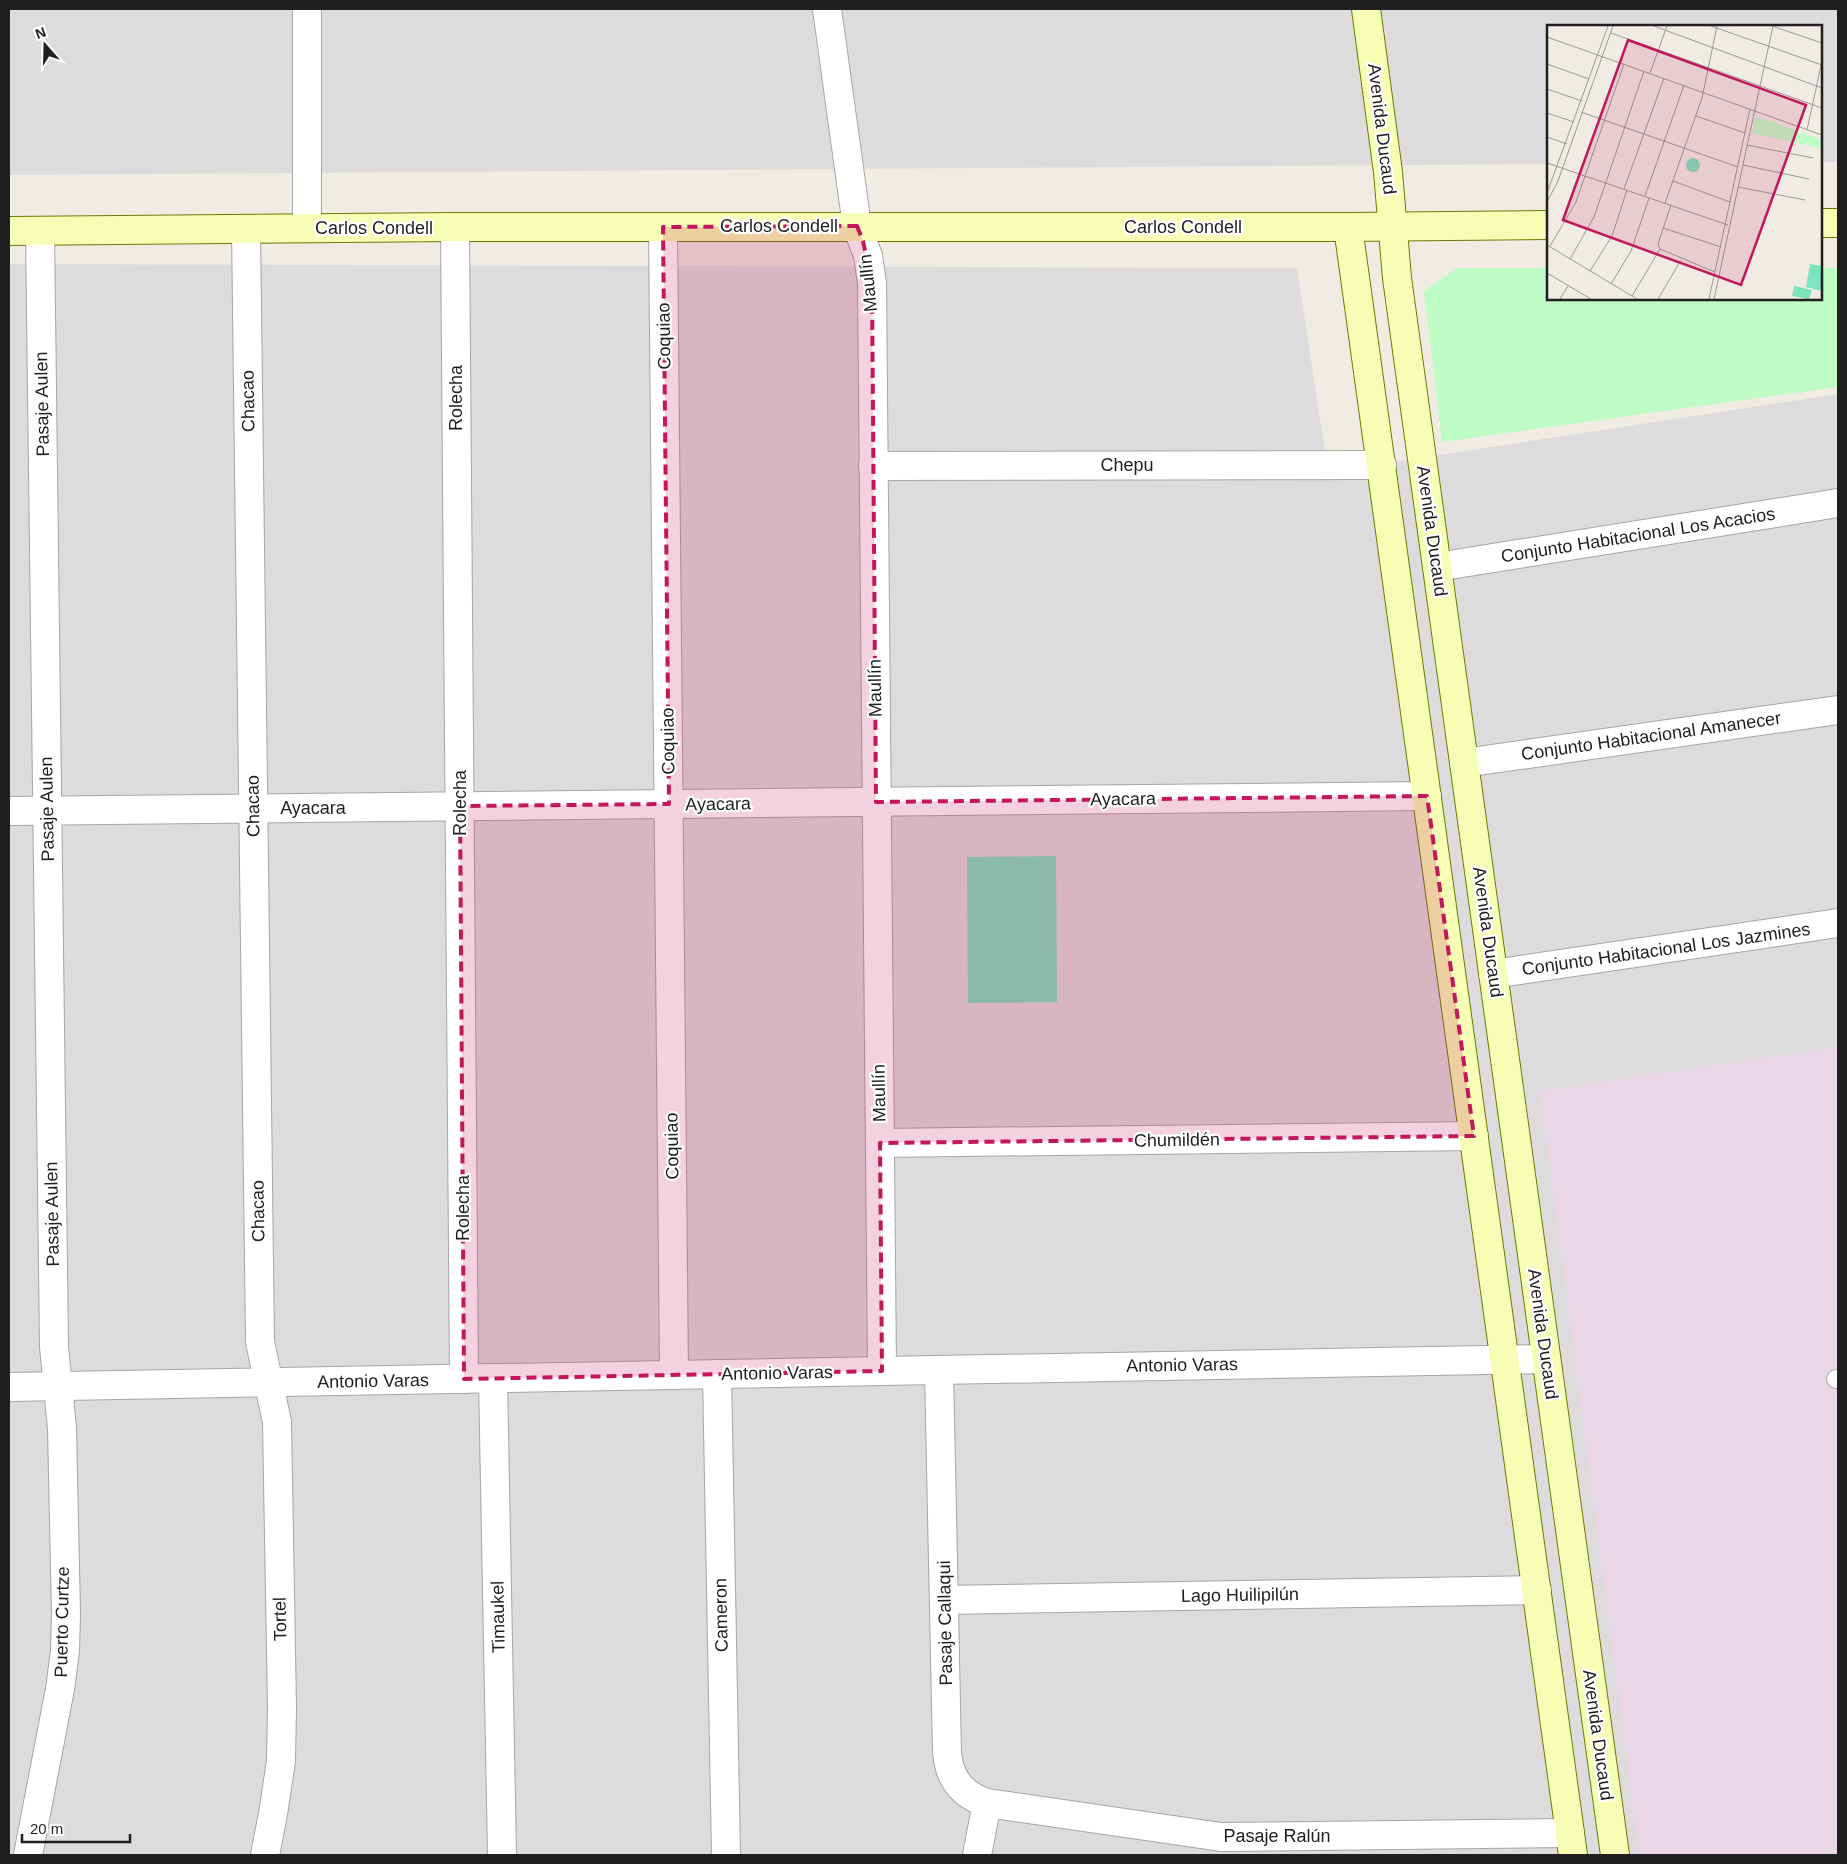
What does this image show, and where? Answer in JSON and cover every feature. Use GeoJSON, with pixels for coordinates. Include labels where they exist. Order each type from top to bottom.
{"type":"FeatureCollection","features":[{"type":"Feature","properties":{"kind":"street"},"geometry":{"type":"LineString","coordinates":[[307,9],[308,228]]}},
{"type":"Feature","properties":{"kind":"street","name":"Maullín"},"geometry":{"type":"LineString","coordinates":[[827,9],[857,226],[868,256],[872,283],[882,1371]]}},
{"type":"Feature","properties":{"kind":"street","name":"Avenida Ducaud"},"geometry":{"type":"LineString","coordinates":[[1366,9],[1388,172],[1397,278],[1615,1855]]}},
{"type":"Feature","properties":{"kind":"street"},"geometry":{"type":"LineString","coordinates":[[1822,223],[1838,223]]}},
{"type":"Feature","properties":{"kind":"street","name":"Carlos Condell"},"geometry":{"type":"LineString","coordinates":[[9,231],[455,227],[1348,227],[1547,224]]}},
{"type":"Feature","properties":{"kind":"street","name":"Rolecha"},"geometry":{"type":"LineString","coordinates":[[455,227],[464,1379]]}},
{"type":"Feature","properties":{"kind":"street","name":"Coquiao"},"geometry":{"type":"LineString","coordinates":[[663,227],[674,1375]]}},
{"type":"Feature","properties":{"kind":"street"},"geometry":{"type":"LineString","coordinates":[[1348,227],[1571,1844]]}},
{"type":"Feature","properties":{"kind":"street","name":"Chacao"},"geometry":{"type":"LineString","coordinates":[[246,229],[260,1342],[268,1382]]}},
{"type":"Feature","properties":{"kind":"street","name":"Pasaje Aulen"},"geometry":{"type":"LineString","coordinates":[[40,231],[54,1347],[58,1386]]}},
{"type":"Feature","properties":{"kind":"street","name":"Chepu"},"geometry":{"type":"LineString","coordinates":[[873,466],[1382,465]]}},
{"type":"Feature","properties":{"kind":"street","name":"Conjunto Habitacional Los Acacios"},"geometry":{"type":"LineString","coordinates":[[1437,567],[1838,503]]}},
{"type":"Feature","properties":{"kind":"street","name":"Conjunto Habitacional Amanecer"},"geometry":{"type":"LineString","coordinates":[[1464,763],[1838,710]]}},
{"type":"Feature","properties":{"kind":"street","name":"Ayacara"},"geometry":{"type":"LineString","coordinates":[[9,811],[1427,796]]}},
{"type":"Feature","properties":{"kind":"street","name":"Conjunto Habitacional Los Jazmines"},"geometry":{"type":"LineString","coordinates":[[1493,974],[1838,923]]}},
{"type":"Feature","properties":{"kind":"street","name":"Chumildén"},"geometry":{"type":"LineString","coordinates":[[880,1143],[1474,1136]]}},
{"type":"Feature","properties":{"kind":"street","name":"Antonio Varas"},"geometry":{"type":"LineString","coordinates":[[9,1387],[1546,1358]]}},
{"type":"Feature","properties":{"kind":"street","name":"Pasaje Callaqui"},"geometry":{"type":"LineString","coordinates":[[939,1370],[948,1763],[958,1786],[971,1797],[987,1804]]}},
{"type":"Feature","properties":{"kind":"street","name":"Cameron"},"geometry":{"type":"LineString","coordinates":[[717,1374],[726,1855]]}},
{"type":"Feature","properties":{"kind":"street","name":"Timaukel"},"geometry":{"type":"LineString","coordinates":[[493,1378],[502,1855]]}},
{"type":"Feature","properties":{"kind":"street","name":"Tortel"},"geometry":{"type":"LineString","coordinates":[[265,1855],[278,1787],[282,1735],[277,1422],[268,1382]]}},
{"type":"Feature","properties":{"kind":"street","name":"Puerto Curtze"},"geometry":{"type":"LineString","coordinates":[[28,1855],[60,1689],[65,1651],[62,1428],[58,1386]]}},
{"type":"Feature","properties":{"kind":"street","name":"Lago Huilipilún"},"geometry":{"type":"LineString","coordinates":[[944,1600],[1536,1590]]}},
{"type":"Feature","properties":{"kind":"street"},"geometry":{"type":"LineString","coordinates":[[977,1855],[987,1804]]}},
{"type":"Feature","properties":{"kind":"street","name":"Pasaje Ralún"},"geometry":{"type":"LineString","coordinates":[[987,1804],[1220,1846],[1571,1844]]}},
{"type":"Feature","properties":{"kind":"highlighted area"},"geometry":{"type":"Polygon","coordinates":[[[857,226],[863,241],[872,283],[876,802],[1427,796],[1474,1136],[880,1143],[882,1371],[464,1379],[460,806],[669,804],[663,227],[857,226]]]}},
{"type":"Feature","properties":{"kind":"shaded area"},"geometry":{"type":"Polygon","coordinates":[[[9,9],[1838,9],[1838,162],[1822,162],[1822,25],[1547,25],[1547,164],[9,175],[9,9]]]}},
{"type":"Feature","properties":{"kind":"shaded area"},"geometry":{"type":"Polygon","coordinates":[[[9,264],[1297,268],[1328,472],[1838,394],[1838,1855],[9,1855],[9,264]]]}},
{"type":"Feature","properties":{"kind":"shaded area"},"geometry":{"type":"Polygon","coordinates":[[[1838,1047],[1838,1855],[1639,1855],[1540,1091],[1838,1047]]]}},
{"type":"Feature","properties":{"kind":"green space"},"geometry":{"type":"Polygon","coordinates":[[[1457,268],[1547,268],[1547,300],[1822,300],[1822,268],[1838,268],[1838,387],[1442,442],[1424,291],[1457,268]]]}},
{"type":"Feature","properties":{"kind":"green space"},"geometry":{"type":"Polygon","coordinates":[[[1056,856],[1057,1002],[968,1003],[967,857],[1056,856]]]}}]}
